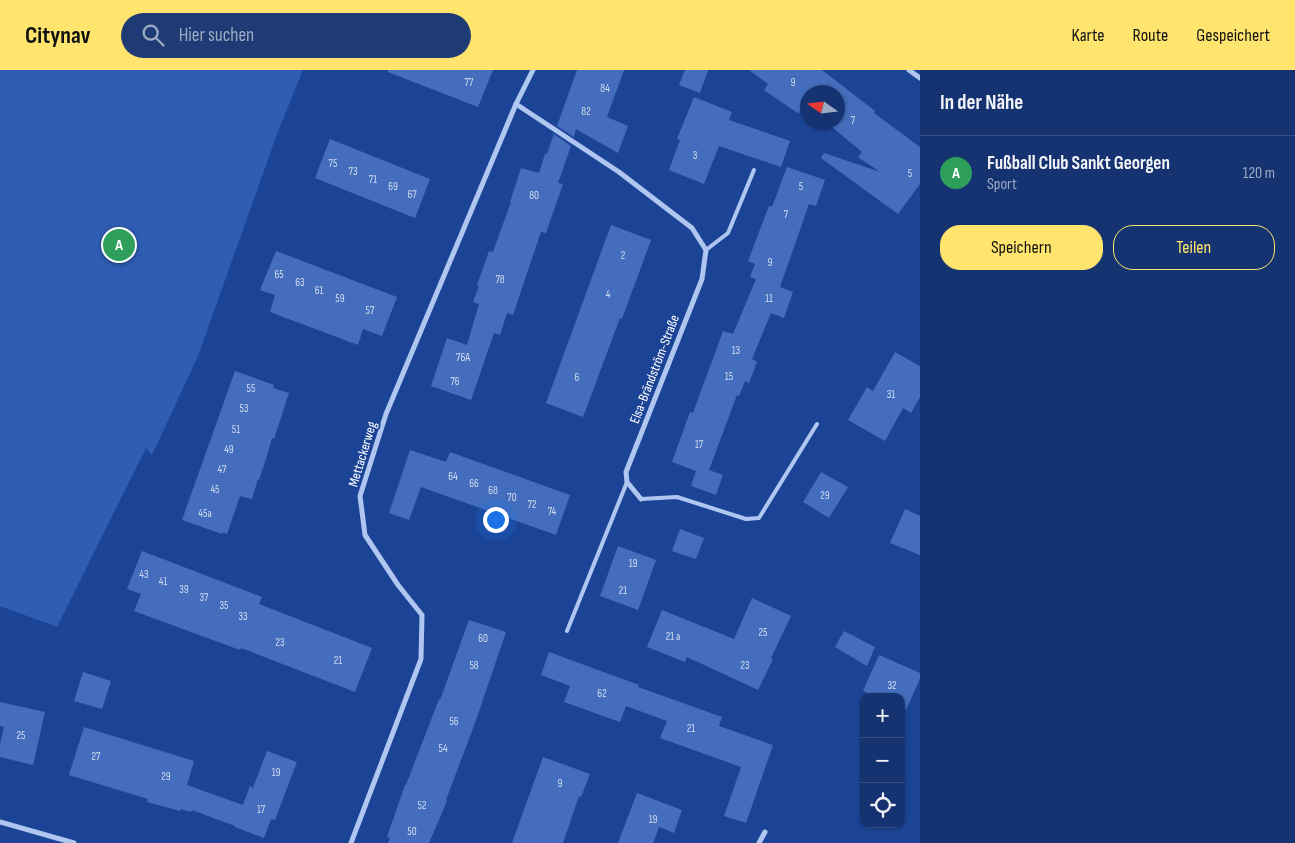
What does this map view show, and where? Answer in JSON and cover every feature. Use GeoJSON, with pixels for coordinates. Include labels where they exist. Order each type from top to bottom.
{"type":"FeatureCollection","features":[{"type":"Feature","properties":{"kind":"street","name":"Mettackerweg"},"geometry":{"type":"LineString","coordinates":[[351,843],[421,659],[422,615],[398,585],[365,535],[360,496],[386,414],[516,104],[533,70]]}},
{"type":"Feature","properties":{"kind":"street"},"geometry":{"type":"LineString","coordinates":[[909,70],[920,78]]}},
{"type":"Feature","properties":{"kind":"street"},"geometry":{"type":"LineString","coordinates":[[516,104],[619,172],[692,228],[706,250]]}},
{"type":"Feature","properties":{"kind":"street","name":"Elsa-Brändström-Straße"},"geometry":{"type":"LineString","coordinates":[[627,482],[626,472],[702,279],[706,250]]}},
{"type":"Feature","properties":{"kind":"street"},"geometry":{"type":"LineString","coordinates":[[627,482],[641,499]]}},
{"type":"Feature","properties":{"kind":"street"},"geometry":{"type":"LineString","coordinates":[[0,822],[74,843]]}},
{"type":"Feature","properties":{"kind":"street"},"geometry":{"type":"LineString","coordinates":[[759,843],[766,832]]}},
{"type":"Feature","properties":{"kind":"lane"},"geometry":{"type":"LineString","coordinates":[[706,250],[728,233],[754,170]]}},
{"type":"Feature","properties":{"kind":"lane"},"geometry":{"type":"LineString","coordinates":[[641,499],[677,497],[746,519],[759,518],[817,424]]}},
{"type":"Feature","properties":{"kind":"lane"},"geometry":{"type":"LineString","coordinates":[[567,631],[627,482]]}},
{"type":"Feature","properties":{"kind":"shaded area"},"geometry":{"type":"Polygon","coordinates":[[[0,70],[303,70],[277,134],[198,356],[152,455],[146,448],[57,627],[0,606],[0,70]]]}},
{"type":"Feature","properties":{"kind":"building"},"geometry":{"type":"Polygon","coordinates":[[[388,70],[493,70],[478,107],[388,72],[388,70]]]}},
{"type":"Feature","properties":{"kind":"building"},"geometry":{"type":"Polygon","coordinates":[[[577,70],[624,70],[607,117],[628,126],[618,153],[576,129],[574,137],[557,126],[577,70]]]}},
{"type":"Feature","properties":{"kind":"building"},"geometry":{"type":"Polygon","coordinates":[[[685,70],[708,70],[700,93],[679,85],[685,70]]]}},
{"type":"Feature","properties":{"kind":"building"},"geometry":{"type":"Polygon","coordinates":[[[749,70],[822,70],[841,85],[800,85],[799,114],[764,90],[768,84],[749,70]]]}},
{"type":"Feature","properties":{"kind":"building"},"geometry":{"type":"Polygon","coordinates":[[[845,88],[875,111],[874,113],[920,147],[920,184],[898,214],[821,158],[824,153],[880,172],[858,157],[862,152],[836,130],[845,130],[845,88]]]}},
{"type":"Feature","properties":{"kind":"building"},"geometry":{"type":"Polygon","coordinates":[[[694,97],[732,112],[729,120],[790,141],[781,167],[719,146],[704,184],[669,170],[680,140],[677,139],[694,97]]]}},
{"type":"Feature","properties":{"kind":"building"},"geometry":{"type":"Polygon","coordinates":[[[554,134],[571,146],[558,183],[563,184],[546,233],[541,232],[513,315],[507,313],[500,335],[494,333],[471,400],[431,386],[447,338],[467,345],[479,304],[473,302],[479,286],[477,285],[489,251],[493,252],[521,168],[539,173],[554,134]]]}},
{"type":"Feature","properties":{"kind":"building"},"geometry":{"type":"Polygon","coordinates":[[[330,139],[430,179],[415,218],[315,178],[330,139]]]}},
{"type":"Feature","properties":{"kind":"building"},"geometry":{"type":"Polygon","coordinates":[[[787,167],[825,180],[816,206],[809,204],[780,287],[793,292],[784,318],[771,313],[752,359],[757,362],[749,383],[745,381],[739,396],[737,395],[709,470],[723,475],[716,495],[691,486],[696,471],[672,462],[690,412],[693,413],[723,331],[733,334],[756,279],[750,277],[755,264],[748,261],[769,206],[772,207],[787,167]]]}},
{"type":"Feature","properties":{"kind":"building"},"geometry":{"type":"Polygon","coordinates":[[[611,225],[651,240],[583,417],[546,403],[611,225]]]}},
{"type":"Feature","properties":{"kind":"building"},"geometry":{"type":"Polygon","coordinates":[[[276,251],[397,297],[382,336],[363,329],[358,345],[270,312],[275,295],[260,290],[276,251]]]}},
{"type":"Feature","properties":{"kind":"building"},"geometry":{"type":"Polygon","coordinates":[[[895,352],[920,366],[920,397],[911,413],[903,408],[885,441],[848,420],[867,387],[873,391],[895,352]]]}},
{"type":"Feature","properties":{"kind":"building"},"geometry":{"type":"Polygon","coordinates":[[[235,371],[274,385],[273,388],[289,393],[252,499],[240,496],[227,534],[223,532],[222,534],[182,520],[235,371]]]}},
{"type":"Feature","properties":{"kind":"building"},"geometry":{"type":"Polygon","coordinates":[[[410,450],[446,462],[450,452],[570,495],[556,535],[421,487],[409,520],[389,513],[410,450]]]}},
{"type":"Feature","properties":{"kind":"building"},"geometry":{"type":"Polygon","coordinates":[[[821,472],[848,487],[829,518],[803,502],[821,472]]]}},
{"type":"Feature","properties":{"kind":"building"},"geometry":{"type":"Polygon","coordinates":[[[905,509],[920,516],[920,555],[890,543],[905,509]]]}},
{"type":"Feature","properties":{"kind":"building"},"geometry":{"type":"Polygon","coordinates":[[[680,529],[704,538],[696,559],[672,551],[680,529]]]}},
{"type":"Feature","properties":{"kind":"building"},"geometry":{"type":"Polygon","coordinates":[[[618,546],[656,560],[638,610],[600,596],[618,546]]]}},
{"type":"Feature","properties":{"kind":"building"},"geometry":{"type":"Polygon","coordinates":[[[142,551],[262,597],[259,604],[372,648],[355,692],[241,648],[240,650],[134,611],[141,594],[127,589],[142,551]]]}},
{"type":"Feature","properties":{"kind":"building"},"geometry":{"type":"Polygon","coordinates":[[[752,598],[791,616],[758,690],[687,657],[685,662],[647,647],[662,610],[734,639],[752,598]]]}},
{"type":"Feature","properties":{"kind":"building"},"geometry":{"type":"Polygon","coordinates":[[[469,620],[506,632],[447,801],[429,843],[388,843],[390,838],[387,837],[405,785],[440,700],[469,620]]]}},
{"type":"Feature","properties":{"kind":"building"},"geometry":{"type":"Polygon","coordinates":[[[844,631],[875,647],[867,666],[835,647],[844,631]]]}},
{"type":"Feature","properties":{"kind":"building"},"geometry":{"type":"Polygon","coordinates":[[[549,652],[722,717],[719,726],[773,745],[746,823],[724,816],[741,767],[660,738],[667,721],[626,706],[620,722],[564,702],[570,686],[541,675],[549,652]]]}},
{"type":"Feature","properties":{"kind":"building"},"geometry":{"type":"Polygon","coordinates":[[[879,655],[920,673],[920,679],[906,710],[905,693],[867,693],[863,691],[879,655]]]}},
{"type":"Feature","properties":{"kind":"building"},"geometry":{"type":"Polygon","coordinates":[[[83,672],[111,681],[102,709],[74,701],[83,672]]]}},
{"type":"Feature","properties":{"kind":"building"},"geometry":{"type":"Polygon","coordinates":[[[0,702],[45,712],[33,765],[0,757],[0,744],[4,727],[0,726],[0,702]]]}},
{"type":"Feature","properties":{"kind":"building"},"geometry":{"type":"Polygon","coordinates":[[[84,727],[194,761],[187,785],[243,805],[250,786],[253,788],[267,751],[297,762],[275,820],[271,819],[264,838],[192,810],[191,812],[181,809],[180,811],[147,802],[148,799],[69,775],[84,727]]]}},
{"type":"Feature","properties":{"kind":"building"},"geometry":{"type":"Polygon","coordinates":[[[543,757],[590,774],[581,797],[579,796],[563,843],[512,843],[543,757]]]}},
{"type":"Feature","properties":{"kind":"building"},"geometry":{"type":"Polygon","coordinates":[[[637,793],[682,810],[674,833],[659,827],[653,843],[618,843],[637,793]]]}},
{"type":"Feature","properties":{"kind":"place","name":"Fußball Club Sankt Georgen"},"geometry":{"type":"Point","coordinates":[119,245]}}]}
